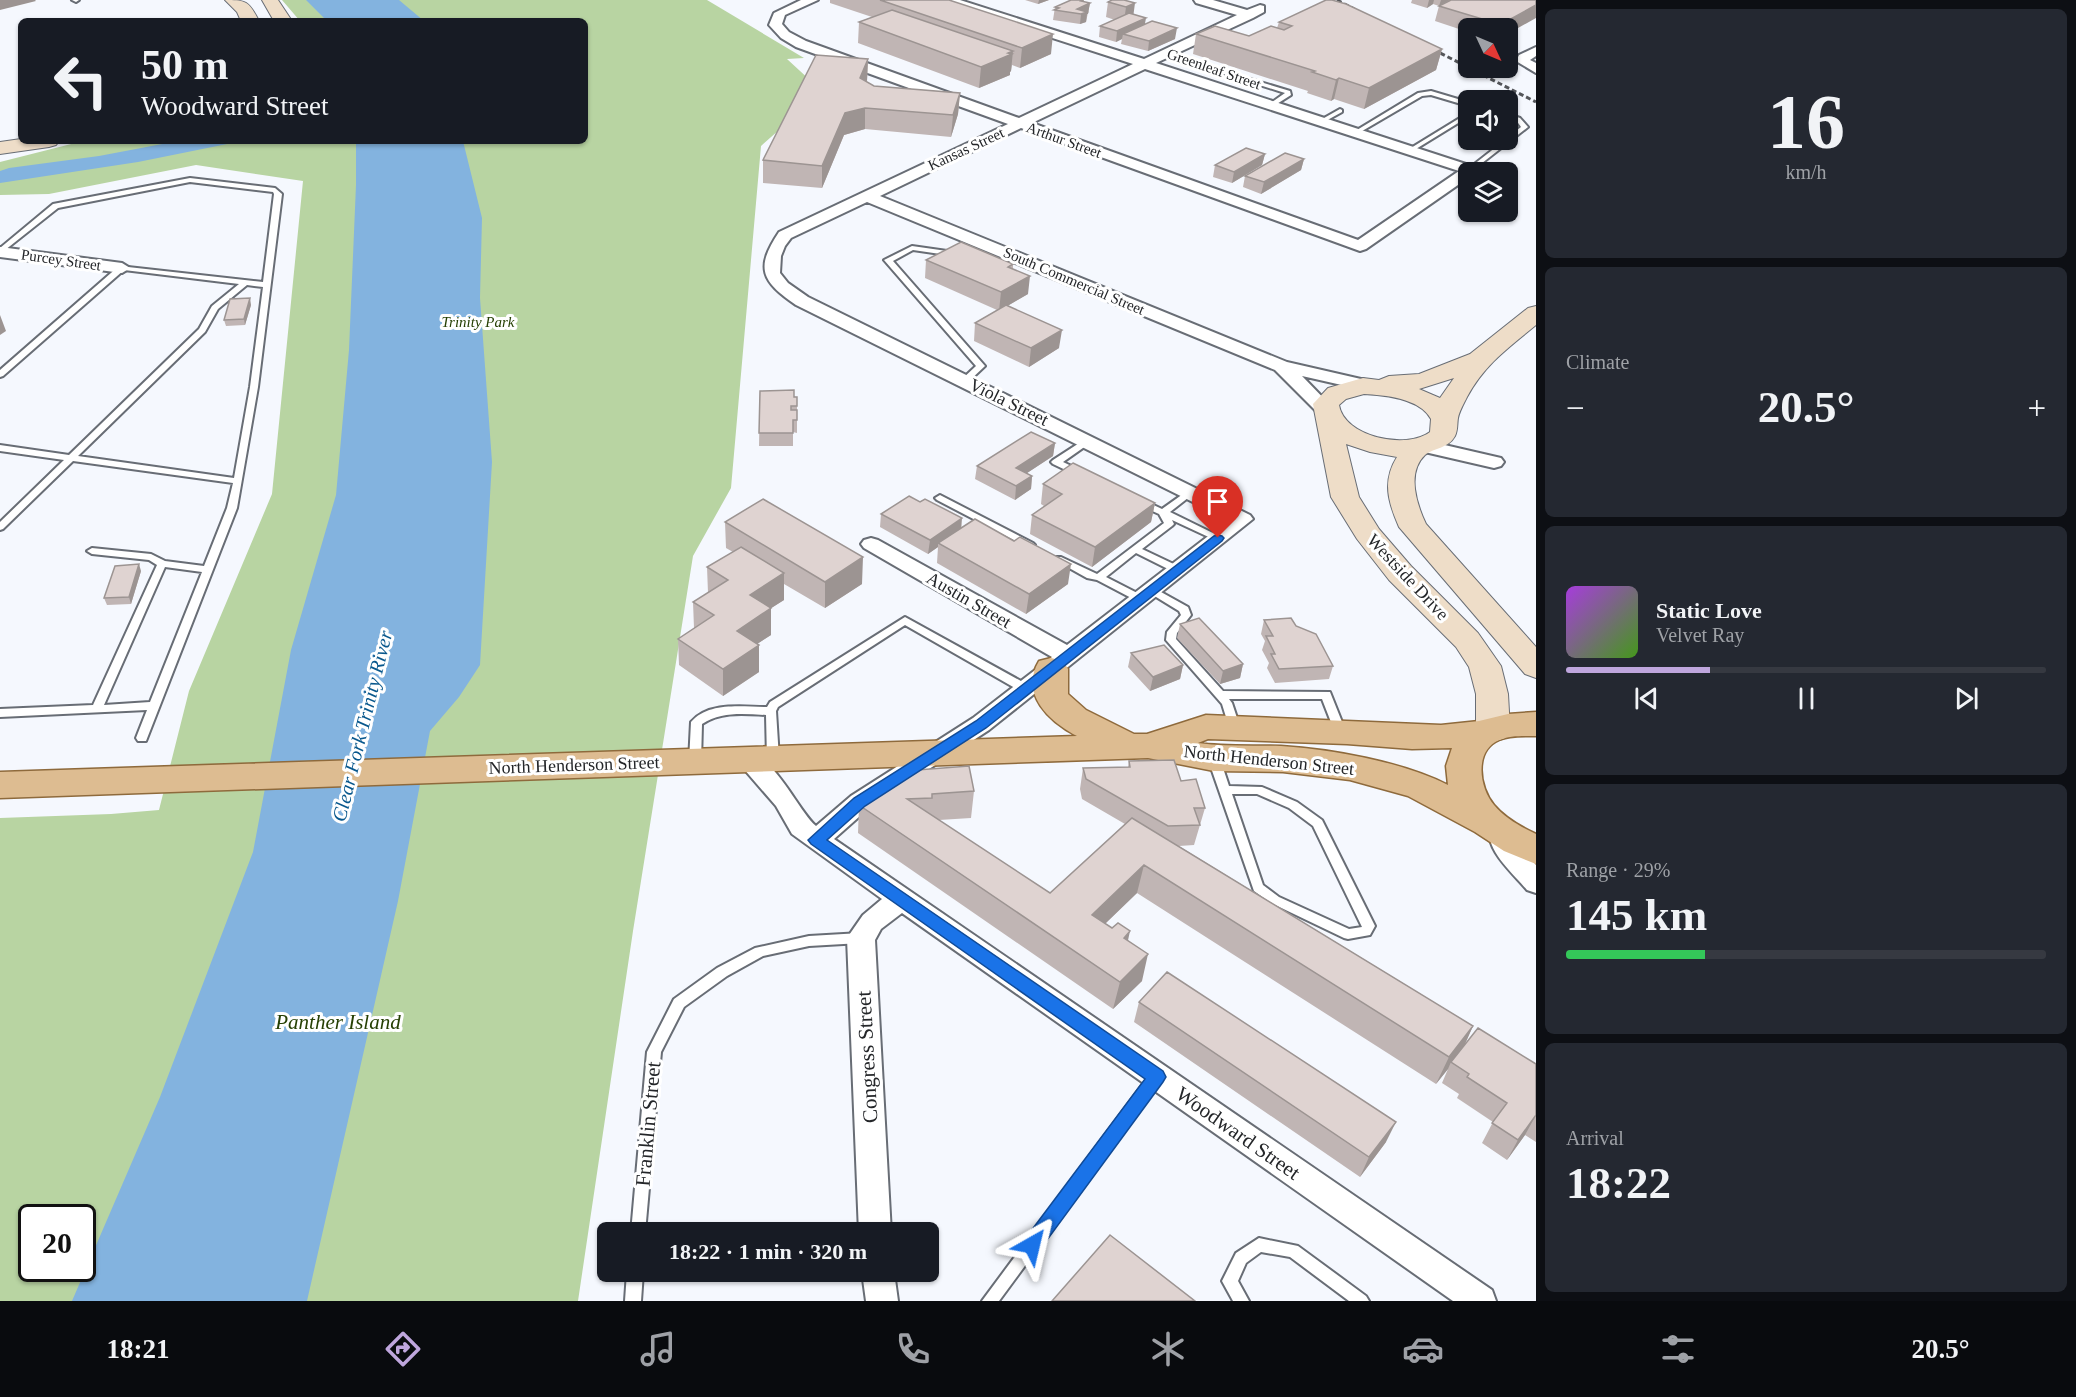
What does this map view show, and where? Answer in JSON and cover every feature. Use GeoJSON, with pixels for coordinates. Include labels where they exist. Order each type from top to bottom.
{"type":"FeatureCollection","features":[{"type":"Feature","properties":{"kind":"main road"},"geometry":{"type":"LineString","coordinates":[[233,0],[245,10],[249,18]]}},
{"type":"Feature","properties":{"kind":"main road"},"geometry":{"type":"LineString","coordinates":[[270,0],[281,18]]}},
{"type":"Feature","properties":{"kind":"main road"},"geometry":{"type":"LineString","coordinates":[[0,134],[18,131]]}},
{"type":"Feature","properties":{"kind":"main road"},"geometry":{"type":"LineString","coordinates":[[0,148],[28,144]]}},
{"type":"Feature","properties":{"kind":"main road"},"geometry":{"type":"LineString","coordinates":[[1420,447],[1383,448],[1347,435],[1326,414],[1328,399],[1336,392],[1348,388],[1423,381],[1479,359],[1536,313]]}},
{"type":"Feature","properties":{"kind":"main road"},"geometry":{"type":"LineString","coordinates":[[1444,424],[1454,397],[1479,359]]}},
{"type":"Feature","properties":{"kind":"main road"},"geometry":{"type":"LineString","coordinates":[[1372,386],[1407,392],[1422,399],[1434,407],[1444,424]]}},
{"type":"Feature","properties":{"kind":"main road","name":"Westside Drive"},"geometry":{"type":"LineString","coordinates":[[1326,414],[1345,497],[1367,533],[1400,573],[1467,640],[1485,666],[1492,694],[1488,732]]}},
{"type":"Feature","properties":{"kind":"main road","name":"Westside Drive"},"geometry":{"type":"LineString","coordinates":[[1444,424],[1443,434],[1434,442],[1420,447],[1402,470],[1400,490],[1404,506],[1413,527],[1536,667]]}},
{"type":"Feature","properties":{"kind":"main road"},"geometry":{"type":"LineString","coordinates":[[1048,671],[1050,688],[1058,706],[1067,714],[1138,746]]}},
{"type":"Feature","properties":{"kind":"main road","name":"North Henderson Street"},"geometry":{"type":"LineString","coordinates":[[0,785],[1138,746],[1206,727],[1422,737],[1488,732],[1519,724],[1536,724]]}},
{"type":"Feature","properties":{"kind":"main road"},"geometry":{"type":"LineString","coordinates":[[1488,732],[1474,742],[1463,760],[1464,783],[1472,801],[1494,826]]}},
{"type":"Feature","properties":{"kind":"main road","name":"North Henderson Street"},"geometry":{"type":"LineString","coordinates":[[1138,746],[1219,774],[1318,761],[1359,769],[1420,786],[1536,850]]}},
{"type":"Feature","properties":{"kind":"street","name":"Arthur Street"},"geometry":{"type":"LineString","coordinates":[[812,0],[780,13],[775,25],[785,35],[801,44],[1360,246],[1458,178]]}},
{"type":"Feature","properties":{"kind":"street","name":"Greenleaf Street"},"geometry":{"type":"LineString","coordinates":[[948,0],[1458,166]]}},
{"type":"Feature","properties":{"kind":"street","name":"Kansas Street"},"geometry":{"type":"LineString","coordinates":[[778,282],[771,273],[772,252],[785,235],[1255,12],[1200,0]]}},
{"type":"Feature","properties":{"kind":"street"},"geometry":{"type":"LineString","coordinates":[[1532,68],[1523,61],[1536,51]]}},
{"type":"Feature","properties":{"kind":"street","name":"South Commercial Street"},"geometry":{"type":"LineString","coordinates":[[867,196],[989,250],[1281,366],[1372,386]]}},
{"type":"Feature","properties":{"kind":"street","name":"Purcey Street"},"geometry":{"type":"LineString","coordinates":[[0,252],[122,268]]}},
{"type":"Feature","properties":{"kind":"street","name":"Viola Street"},"geometry":{"type":"LineString","coordinates":[[778,282],[781,288],[802,301],[1244,519],[1218,538]]}},
{"type":"Feature","properties":{"kind":"street","name":"South Commercial Street"},"geometry":{"type":"LineString","coordinates":[[1281,366],[1326,414]]}},
{"type":"Feature","properties":{"kind":"street"},"geometry":{"type":"LineString","coordinates":[[1420,447],[1494,462],[1444,424]]}},
{"type":"Feature","properties":{"kind":"street"},"geometry":{"type":"LineString","coordinates":[[816,840],[860,802],[981,724],[1218,538]]}},
{"type":"Feature","properties":{"kind":"street","name":"Austin Street"},"geometry":{"type":"LineString","coordinates":[[871,544],[1048,671]]}},
{"type":"Feature","properties":{"kind":"street","name":"Woodward Street"},"geometry":{"type":"LineString","coordinates":[[761,760],[801,827],[816,840],[1480,1301]]}},
{"type":"Feature","properties":{"kind":"street"},"geometry":{"type":"LineString","coordinates":[[1494,826],[1503,843],[1536,883]]}},
{"type":"Feature","properties":{"kind":"street"},"geometry":{"type":"LineString","coordinates":[[861,939],[872,922],[901,899]]}},
{"type":"Feature","properties":{"kind":"street","name":"Congress Street"},"geometry":{"type":"LineString","coordinates":[[861,939],[874,1222]]}},
{"type":"Feature","properties":{"kind":"street"},"geometry":{"type":"LineString","coordinates":[[879,1282],[882,1301]]}},
{"type":"Feature","properties":{"kind":"lane"},"geometry":{"type":"LineString","coordinates":[[1167,54],[1287,92],[1288,95],[1270,106]]}},
{"type":"Feature","properties":{"kind":"lane"},"geometry":{"type":"LineString","coordinates":[[1355,133],[1419,94],[1431,93],[1458,101]]}},
{"type":"Feature","properties":{"kind":"lane"},"geometry":{"type":"LineString","coordinates":[[1320,122],[1340,111]]}},
{"type":"Feature","properties":{"kind":"lane"},"geometry":{"type":"LineString","coordinates":[[1518,119],[1525,127],[1518,132]]}},
{"type":"Feature","properties":{"kind":"lane"},"geometry":{"type":"LineString","coordinates":[[1409,151],[1458,121]]}},
{"type":"Feature","properties":{"kind":"lane"},"geometry":{"type":"LineString","coordinates":[[1480,162],[1496,150]]}},
{"type":"Feature","properties":{"kind":"lane"},"geometry":{"type":"LineString","coordinates":[[0,252],[56,206],[190,180],[275,190],[278,194],[254,387],[232,508],[206,569],[142,738]]}},
{"type":"Feature","properties":{"kind":"lane"},"geometry":{"type":"LineString","coordinates":[[965,256],[912,248],[888,260],[981,366],[965,380]]}},
{"type":"Feature","properties":{"kind":"lane"},"geometry":{"type":"LineString","coordinates":[[0,374],[122,268],[267,285]]}},
{"type":"Feature","properties":{"kind":"lane"},"geometry":{"type":"LineString","coordinates":[[0,527],[202,330],[214,308],[245,283]]}},
{"type":"Feature","properties":{"kind":"lane"},"geometry":{"type":"LineString","coordinates":[[1087,441],[1056,462],[1089,477]]}},
{"type":"Feature","properties":{"kind":"lane"},"geometry":{"type":"LineString","coordinates":[[0,448],[238,481]]}},
{"type":"Feature","properties":{"kind":"lane"},"geometry":{"type":"LineString","coordinates":[[1163,513],[1190,492]]}},
{"type":"Feature","properties":{"kind":"lane"},"geometry":{"type":"LineString","coordinates":[[940,498],[1041,550]]}},
{"type":"Feature","properties":{"kind":"lane"},"geometry":{"type":"LineString","coordinates":[[1131,498],[1218,538]]}},
{"type":"Feature","properties":{"kind":"lane"},"geometry":{"type":"LineString","coordinates":[[1099,577],[1168,524],[1163,513]]}},
{"type":"Feature","properties":{"kind":"lane"},"geometry":{"type":"LineString","coordinates":[[1135,549],[1178,570]]}},
{"type":"Feature","properties":{"kind":"lane"},"geometry":{"type":"LineString","coordinates":[[92,551],[151,557],[162,564],[206,569]]}},
{"type":"Feature","properties":{"kind":"lane"},"geometry":{"type":"LineString","coordinates":[[1051,556],[1091,576],[1184,609],[1186,615],[1172,632],[1171,640],[1227,703],[1234,727]]}},
{"type":"Feature","properties":{"kind":"lane"},"geometry":{"type":"LineString","coordinates":[[97,709],[162,564]]}},
{"type":"Feature","properties":{"kind":"lane"},"geometry":{"type":"LineString","coordinates":[[761,760],[774,705],[905,620],[1048,671]]}},
{"type":"Feature","properties":{"kind":"lane"},"geometry":{"type":"LineString","coordinates":[[1221,695],[1326,695],[1340,732]]}},
{"type":"Feature","properties":{"kind":"lane"},"geometry":{"type":"LineString","coordinates":[[0,713],[154,706]]}},
{"type":"Feature","properties":{"kind":"lane"},"geometry":{"type":"LineString","coordinates":[[695,762],[697,722],[706,715],[716,711],[771,711]]}},
{"type":"Feature","properties":{"kind":"lane"},"geometry":{"type":"LineString","coordinates":[[1219,774],[1293,805],[1318,824],[1369,926],[1366,931],[1348,934],[1275,900],[1258,888],[1219,774]]}},
{"type":"Feature","properties":{"kind":"lane","name":"Franklin Street"},"geometry":{"type":"LineString","coordinates":[[639,1222],[654,1052],[679,1003],[722,972],[760,952],[809,941],[861,939]]}},
{"type":"Feature","properties":{"kind":"lane"},"geometry":{"type":"LineString","coordinates":[[990,1301],[1157,1077]]}},
{"type":"Feature","properties":{"kind":"lane"},"geometry":{"type":"LineString","coordinates":[[1241,1301],[1230,1281],[1241,1258],[1259,1245],[1293,1251],[1361,1301]]}},
{"type":"Feature","properties":{"kind":"lane"},"geometry":{"type":"LineString","coordinates":[[633,1301],[634,1282]]}},
{"type":"Feature","properties":{"kind":"green space","name":"Panther Island"},"geometry":{"type":"Polygon","coordinates":[[[282,0],[707,0],[804,58],[787,59],[812,82],[796,115],[761,146],[731,488],[693,556],[633,931],[578,1301],[0,1301],[0,818],[159,810],[189,691],[272,494],[303,181],[196,165],[49,194],[0,195],[0,162],[71,144],[588,144],[588,18],[297,18],[282,0]]]}},
{"type":"Feature","properties":{"kind":"water"},"geometry":{"type":"Polygon","coordinates":[[[306,0],[399,0],[420,18],[324,18],[306,0]]]}},
{"type":"Feature","properties":{"kind":"water"},"geometry":{"type":"Polygon","coordinates":[[[162,144],[227,144],[138,162],[0,183],[0,171],[9,168],[99,156],[162,144]]]}},
{"type":"Feature","properties":{"kind":"water","name":"Clear Fork Trinity River"},"geometry":{"type":"Polygon","coordinates":[[[356,144],[464,144],[482,218],[480,298],[492,462],[480,665],[459,697],[430,731],[398,901],[307,1301],[72,1301],[80,1282],[96,1282],[96,1245],[160,1097],[253,852],[291,650],[336,495],[349,350],[356,144]]]}},
{"type":"Feature","properties":{"kind":"building"},"geometry":{"type":"Polygon","coordinates":[[[880,0],[949,0],[1053,34],[1022,48],[880,0]]]}},
{"type":"Feature","properties":{"kind":"building"},"geometry":{"type":"Polygon","coordinates":[[[1071,0],[1083,0],[1081,1],[1090,3],[1077,9],[1087,12],[1081,14],[1054,10],[1059,8],[1055,7],[1071,0]]]}},
{"type":"Feature","properties":{"kind":"building"},"geometry":{"type":"Polygon","coordinates":[[[1112,0],[1135,3],[1126,7],[1108,2],[1112,0]]]}},
{"type":"Feature","properties":{"kind":"building"},"geometry":{"type":"Polygon","coordinates":[[[1326,0],[1346,4],[1442,49],[1369,88],[1339,78],[1336,80],[1312,72],[1315,71],[1196,34],[1215,26],[1249,36],[1271,26],[1284,30],[1292,26],[1279,22],[1326,0]]]}},
{"type":"Feature","properties":{"kind":"building"},"geometry":{"type":"Polygon","coordinates":[[[1451,0],[1536,0],[1536,5],[1512,18],[1479,18],[1439,6],[1451,0]]]}},
{"type":"Feature","properties":{"kind":"building"},"geometry":{"type":"Polygon","coordinates":[[[892,10],[1013,51],[1008,53],[1012,54],[981,67],[859,22],[892,10]]]}},
{"type":"Feature","properties":{"kind":"building"},"geometry":{"type":"Polygon","coordinates":[[[1129,13],[1146,18],[1117,31],[1100,26],[1129,13]]]}},
{"type":"Feature","properties":{"kind":"building"},"geometry":{"type":"Polygon","coordinates":[[[1152,21],[1177,28],[1149,41],[1123,34],[1152,21]]]}},
{"type":"Feature","properties":{"kind":"building"},"geometry":{"type":"Polygon","coordinates":[[[816,55],[868,59],[860,78],[874,86],[960,93],[953,115],[865,108],[845,113],[822,166],[763,160],[816,55]]]}},
{"type":"Feature","properties":{"kind":"building"},"geometry":{"type":"Polygon","coordinates":[[[1246,148],[1265,154],[1234,172],[1215,165],[1246,148]]]}},
{"type":"Feature","properties":{"kind":"building"},"geometry":{"type":"Polygon","coordinates":[[[1285,153],[1304,159],[1264,182],[1245,176],[1285,153]]]}},
{"type":"Feature","properties":{"kind":"building"},"geometry":{"type":"Polygon","coordinates":[[[961,242],[1013,264],[1008,267],[1030,276],[1001,292],[926,260],[961,242]]]}},
{"type":"Feature","properties":{"kind":"building"},"geometry":{"type":"Polygon","coordinates":[[[250,298],[244,319],[224,320],[230,299],[250,298]]]}},
{"type":"Feature","properties":{"kind":"building"},"geometry":{"type":"Polygon","coordinates":[[[1006,305],[1062,330],[1031,348],[975,323],[1006,305]]]}},
{"type":"Feature","properties":{"kind":"building"},"geometry":{"type":"Polygon","coordinates":[[[794,390],[797,406],[791,406],[791,410],[797,410],[797,420],[793,420],[793,433],[759,433],[760,391],[794,390]]]}},
{"type":"Feature","properties":{"kind":"building"},"geometry":{"type":"Polygon","coordinates":[[[1031,432],[1055,443],[1016,468],[1032,476],[1016,486],[977,466],[1031,432]]]}},
{"type":"Feature","properties":{"kind":"building"},"geometry":{"type":"Polygon","coordinates":[[[1073,463],[1155,503],[1095,547],[1032,515],[1062,494],[1043,484],[1073,463]]]}},
{"type":"Feature","properties":{"kind":"building"},"geometry":{"type":"Polygon","coordinates":[[[909,496],[920,502],[925,499],[962,518],[930,540],[881,514],[909,496]]]}},
{"type":"Feature","properties":{"kind":"building"},"geometry":{"type":"Polygon","coordinates":[[[763,499],[863,557],[825,582],[725,522],[763,499]]]}},
{"type":"Feature","properties":{"kind":"building"},"geometry":{"type":"Polygon","coordinates":[[[975,519],[1014,541],[1020,537],[1071,564],[1029,594],[938,543],[975,519]]]}},
{"type":"Feature","properties":{"kind":"building"},"geometry":{"type":"Polygon","coordinates":[[[741,547],[784,573],[750,595],[771,608],[737,631],[759,645],[723,669],[678,639],[714,615],[693,602],[728,580],[707,567],[741,547]]]}},
{"type":"Feature","properties":{"kind":"building"},"geometry":{"type":"Polygon","coordinates":[[[139,564],[129,597],[104,598],[115,566],[139,564]]]}},
{"type":"Feature","properties":{"kind":"building"},"geometry":{"type":"Polygon","coordinates":[[[1199,618],[1243,664],[1223,671],[1180,624],[1199,618]]]}},
{"type":"Feature","properties":{"kind":"building"},"geometry":{"type":"Polygon","coordinates":[[[1291,618],[1296,626],[1316,634],[1333,666],[1279,669],[1271,654],[1275,654],[1266,636],[1273,636],[1264,620],[1291,618]]]}},
{"type":"Feature","properties":{"kind":"building"},"geometry":{"type":"Polygon","coordinates":[[[1164,645],[1183,665],[1153,677],[1131,653],[1164,645]]]}},
{"type":"Feature","properties":{"kind":"building"},"geometry":{"type":"Polygon","coordinates":[[[1174,760],[1181,781],[1196,779],[1205,808],[1194,808],[1200,825],[1168,826],[1086,779],[1083,768],[1130,767],[1129,761],[1174,760]]]}},
{"type":"Feature","properties":{"kind":"building"},"geometry":{"type":"Polygon","coordinates":[[[969,766],[974,791],[932,794],[932,798],[907,799],[1050,893],[1132,818],[1473,1026],[1449,1057],[1144,865],[1092,915],[1112,928],[1118,923],[1130,931],[1124,938],[1148,954],[1120,982],[859,805],[904,771],[969,766]]]}},
{"type":"Feature","properties":{"kind":"building"},"geometry":{"type":"Polygon","coordinates":[[[1167,972],[1396,1122],[1369,1157],[1139,1002],[1167,972]]]}},
{"type":"Feature","properties":{"kind":"building"},"geometry":{"type":"Polygon","coordinates":[[[1478,1028],[1536,1064],[1536,1115],[1518,1140],[1492,1123],[1507,1103],[1467,1077],[1469,1074],[1451,1062],[1478,1028]]]}},
{"type":"Feature","properties":{"kind":"building"},"geometry":{"type":"Polygon","coordinates":[[[1110,1235],[1195,1301],[1052,1301],[1110,1235]]]}},
{"type":"Feature","properties":{"kind":"railway"},"geometry":{"type":"LineString","coordinates":[[1337,0],[1356,10]]}},
{"type":"Feature","properties":{"kind":"railway"},"geometry":{"type":"LineString","coordinates":[[1426,46],[1458,62]]}},
{"type":"Feature","properties":{"kind":"railway"},"geometry":{"type":"LineString","coordinates":[[1489,78],[1536,102]]}},
{"type":"Feature","properties":{"kind":"route"},"geometry":{"type":"LineString","coordinates":[[1032,1245],[1157,1077],[816,840],[860,802],[981,724],[1218,538]]}},
{"type":"Feature","properties":{"kind":"park label","name":"Trinity Park"},"geometry":{"type":"Point","coordinates":[478,322]}}]}
